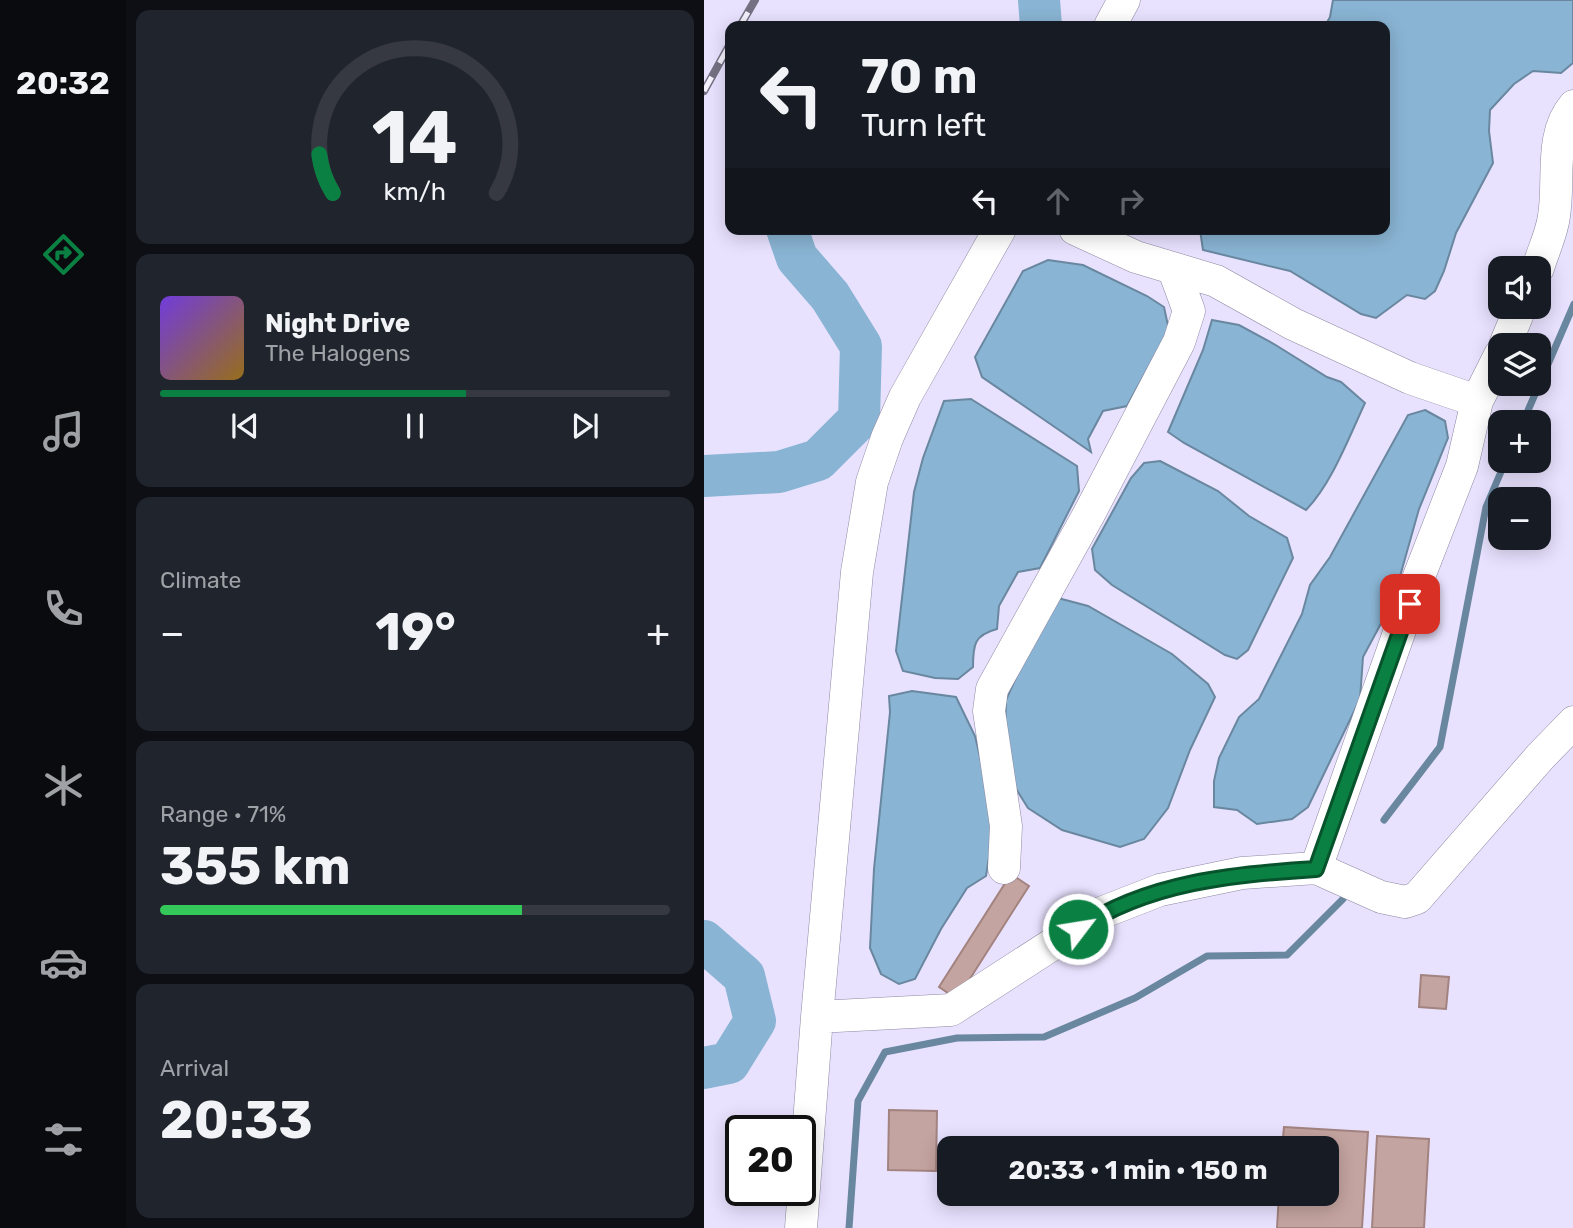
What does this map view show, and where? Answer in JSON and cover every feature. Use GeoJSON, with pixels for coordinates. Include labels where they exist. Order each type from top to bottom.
{"type":"FeatureCollection","features":[{"type":"Feature","properties":{"kind":"lane"},"geometry":{"type":"LineString","coordinates":[[1113,21],[1124,0]]}},
{"type":"Feature","properties":{"kind":"lane"},"geometry":{"type":"LineString","coordinates":[[1542,256],[1554,217],[1558,144],[1565,117],[1574,106]]}},
{"type":"Feature","properties":{"kind":"lane"},"geometry":{"type":"LineString","coordinates":[[801,1228],[857,572],[872,482],[905,397],[997,235]]}},
{"type":"Feature","properties":{"kind":"lane"},"geometry":{"type":"LineString","coordinates":[[1088,235],[1136,257],[1216,281],[1293,324],[1398,373],[1477,401]]}},
{"type":"Feature","properties":{"kind":"lane"},"geometry":{"type":"LineString","coordinates":[[1004,868],[1006,826],[989,711],[992,689],[1089,514],[1179,342],[1189,311],[1174,270]]}},
{"type":"Feature","properties":{"kind":"lane"},"geometry":{"type":"LineString","coordinates":[[1316,869],[1462,466],[1477,401],[1488,379]]}},
{"type":"Feature","properties":{"kind":"lane"},"geometry":{"type":"LineString","coordinates":[[817,1017],[951,1010],[1101,914],[1160,890],[1242,873],[1316,869],[1381,897],[1405,902],[1417,898],[1539,757],[1574,722]]}},
{"type":"Feature","properties":{"kind":"water"},"geometry":{"type":"Polygon","coordinates":[[[1333,0],[1573,0],[1573,63],[1561,73],[1533,71],[1514,84],[1490,110],[1489,131],[1493,163],[1456,233],[1435,291],[1425,299],[1407,295],[1376,318],[1361,314],[1290,271],[1203,250],[1201,235],[1390,235],[1390,21],[1328,21],[1333,0]]]}},
{"type":"Feature","properties":{"kind":"water"},"geometry":{"type":"Polygon","coordinates":[[[1048,260],[1083,265],[1164,307],[1169,330],[1127,406],[1103,411],[1088,439],[1091,452],[982,377],[975,357],[1023,271],[1048,260]]]}},
{"type":"Feature","properties":{"kind":"water"},"geometry":{"type":"Polygon","coordinates":[[[1212,320],[1239,325],[1327,377],[1341,382],[1365,403],[1332,473],[1306,510],[1168,432],[1203,350],[1212,320]]]}},
{"type":"Feature","properties":{"kind":"water"},"geometry":{"type":"Polygon","coordinates":[[[971,399],[1077,466],[1079,491],[1040,568],[1018,572],[999,606],[997,629],[984,634],[976,642],[973,667],[958,679],[935,678],[903,671],[896,651],[914,492],[944,401],[971,399]]]}},
{"type":"Feature","properties":{"kind":"water"},"geometry":{"type":"Polygon","coordinates":[[[1425,410],[1445,421],[1448,438],[1419,509],[1393,601],[1363,657],[1360,699],[1308,807],[1292,819],[1257,824],[1237,810],[1214,807],[1214,781],[1219,758],[1239,717],[1259,699],[1302,614],[1310,585],[1330,557],[1408,415],[1425,410]]]}},
{"type":"Feature","properties":{"kind":"water"},"geometry":{"type":"Polygon","coordinates":[[[1160,461],[1218,491],[1249,516],[1287,538],[1293,558],[1248,650],[1237,659],[1225,655],[1112,585],[1095,570],[1092,549],[1131,478],[1144,463],[1160,461]]]}},
{"type":"Feature","properties":{"kind":"water"},"geometry":{"type":"Polygon","coordinates":[[[1058,598],[1088,606],[1172,654],[1208,684],[1215,697],[1190,750],[1168,808],[1144,839],[1120,847],[1062,830],[1028,808],[1013,784],[1005,736],[1006,700],[1058,598]]]}},
{"type":"Feature","properties":{"kind":"water"},"geometry":{"type":"Polygon","coordinates":[[[912,691],[956,697],[975,736],[995,819],[986,876],[967,888],[941,929],[915,979],[899,984],[881,974],[870,948],[874,869],[890,712],[889,696],[912,691]]]}},
{"type":"Feature","properties":{"kind":"building"},"geometry":{"type":"Polygon","coordinates":[[[1011,874],[1029,886],[957,999],[939,987],[1011,874]]]}},
{"type":"Feature","properties":{"kind":"building"},"geometry":{"type":"Polygon","coordinates":[[[1421,975],[1449,977],[1446,1009],[1419,1007],[1421,975]]]}},
{"type":"Feature","properties":{"kind":"building"},"geometry":{"type":"Polygon","coordinates":[[[889,1110],[937,1111],[936,1171],[888,1170],[889,1110]]]}},
{"type":"Feature","properties":{"kind":"building"},"geometry":{"type":"Polygon","coordinates":[[[1284,1127],[1368,1132],[1362,1228],[1277,1228],[1278,1206],[1339,1206],[1339,1136],[1283,1136],[1284,1127]]]}},
{"type":"Feature","properties":{"kind":"building"},"geometry":{"type":"Polygon","coordinates":[[[1377,1136],[1429,1139],[1424,1228],[1372,1228],[1377,1136]]]}},
{"type":"Feature","properties":{"kind":"waterway"},"geometry":{"type":"LineString","coordinates":[[1039,0],[1041,21]]}},
{"type":"Feature","properties":{"kind":"waterway"},"geometry":{"type":"LineString","coordinates":[[704,476],[779,472],[818,460],[859,419],[861,346],[830,296],[797,258],[789,235]]}},
{"type":"Feature","properties":{"kind":"waterway"},"geometry":{"type":"LineString","coordinates":[[1528,410],[1574,304]]}},
{"type":"Feature","properties":{"kind":"waterway"},"geometry":{"type":"LineString","coordinates":[[1384,820],[1440,747],[1486,507],[1500,473]]}},
{"type":"Feature","properties":{"kind":"waterway"},"geometry":{"type":"LineString","coordinates":[[849,1228],[858,1101],[885,1052],[957,1038],[1044,1037],[1135,998],[1207,956],[1287,955],[1343,899]]}},
{"type":"Feature","properties":{"kind":"waterway"},"geometry":{"type":"LineString","coordinates":[[704,941],[744,976],[755,1021],[729,1063],[704,1068]]}},
{"type":"Feature","properties":{"kind":"railway"},"geometry":{"type":"LineString","coordinates":[[743,21],[755,0]]}},
{"type":"Feature","properties":{"kind":"railway"},"geometry":{"type":"LineString","coordinates":[[704,91],[725,53]]}},
{"type":"Feature","properties":{"kind":"route"},"geometry":{"type":"LineString","coordinates":[[1078,929],[1101,914],[1160,890],[1242,873],[1316,869],[1410,604]]}}]}
